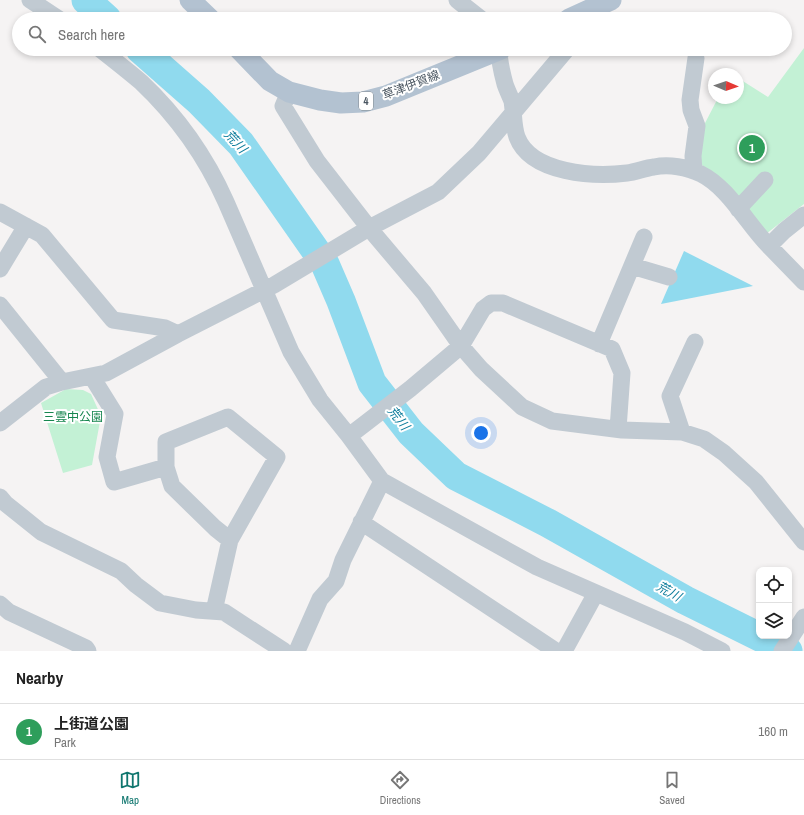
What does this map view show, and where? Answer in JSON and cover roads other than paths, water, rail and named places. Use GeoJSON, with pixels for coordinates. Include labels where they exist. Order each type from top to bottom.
{"type":"FeatureCollection","features":[{"type":"Feature","properties":{"kind":"main road"},"geometry":{"type":"LineString","coordinates":[[190,0],[203,12]]}},
{"type":"Feature","properties":{"kind":"main road"},"geometry":{"type":"LineString","coordinates":[[592,12],[611,0]]}},
{"type":"Feature","properties":{"kind":"main road","name":"草津伊賀線"},"geometry":{"type":"LineString","coordinates":[[247,56],[270,81],[289,92],[313,99],[341,103],[363,102],[399,92],[483,56]]}},
{"type":"Feature","properties":{"kind":"street"},"geometry":{"type":"LineString","coordinates":[[30,0],[48,12]]}},
{"type":"Feature","properties":{"kind":"street"},"geometry":{"type":"LineString","coordinates":[[457,0],[472,12]]}},
{"type":"Feature","properties":{"kind":"street"},"geometry":{"type":"LineString","coordinates":[[109,56],[141,82],[161,103],[201,154],[215,177],[269,288],[291,352],[320,400],[382,481],[537,567],[685,632],[722,651]]}},
{"type":"Feature","properties":{"kind":"street"},"geometry":{"type":"LineString","coordinates":[[499,56],[505,85],[512,100],[517,137],[526,152],[541,162],[566,172],[603,175],[629,173],[655,166],[672,166],[702,174],[718,185],[761,238],[804,282]]}},
{"type":"Feature","properties":{"kind":"street"},"geometry":{"type":"LineString","coordinates":[[0,422],[46,388],[62,382],[106,373],[178,334],[269,288],[369,228],[438,192],[480,153],[561,56]]}},
{"type":"Feature","properties":{"kind":"street"},"geometry":{"type":"LineString","coordinates":[[694,171],[692,156],[697,126],[691,110],[690,100],[696,58]]}},
{"type":"Feature","properties":{"kind":"street"},"geometry":{"type":"LineString","coordinates":[[289,92],[283,106],[317,160],[369,228],[424,293],[461,346],[482,369],[522,407],[552,421],[618,429],[682,432],[704,439],[737,464],[756,482],[804,542]]}},
{"type":"Feature","properties":{"kind":"street"},"geometry":{"type":"LineString","coordinates":[[738,209],[765,180]]}},
{"type":"Feature","properties":{"kind":"street"},"geometry":{"type":"LineString","coordinates":[[0,212],[42,235],[113,320],[165,328],[178,334]]}},
{"type":"Feature","properties":{"kind":"street"},"geometry":{"type":"LineString","coordinates":[[769,246],[784,231],[804,215]]}},
{"type":"Feature","properties":{"kind":"street"},"geometry":{"type":"LineString","coordinates":[[0,269],[26,226]]}},
{"type":"Feature","properties":{"kind":"street"},"geometry":{"type":"LineString","coordinates":[[599,344],[644,237]]}},
{"type":"Feature","properties":{"kind":"street"},"geometry":{"type":"LineString","coordinates":[[632,266],[669,277]]}},
{"type":"Feature","properties":{"kind":"street"},"geometry":{"type":"LineString","coordinates":[[349,436],[410,390],[461,346],[483,310],[491,303],[503,303],[612,349],[622,373],[618,429]]}},
{"type":"Feature","properties":{"kind":"street"},"geometry":{"type":"LineString","coordinates":[[0,305],[62,382]]}},
{"type":"Feature","properties":{"kind":"street"},"geometry":{"type":"LineString","coordinates":[[682,432],[670,396],[695,342]]}},
{"type":"Feature","properties":{"kind":"street"},"geometry":{"type":"LineString","coordinates":[[92,377],[115,414],[108,456],[114,482],[166,467]]}},
{"type":"Feature","properties":{"kind":"street"},"geometry":{"type":"LineString","coordinates":[[214,611],[230,540],[277,457],[228,417],[166,442],[166,467],[172,486],[215,528],[230,540]]}},
{"type":"Feature","properties":{"kind":"street"},"geometry":{"type":"LineString","coordinates":[[297,651],[320,600],[336,581],[344,560],[382,481]]}},
{"type":"Feature","properties":{"kind":"street"},"geometry":{"type":"LineString","coordinates":[[0,497],[5,504],[41,532],[121,571],[160,604],[196,610],[224,612],[284,651]]}},
{"type":"Feature","properties":{"kind":"street"},"geometry":{"type":"LineString","coordinates":[[362,522],[556,651]]}},
{"type":"Feature","properties":{"kind":"street"},"geometry":{"type":"LineString","coordinates":[[564,651],[596,593]]}},
{"type":"Feature","properties":{"kind":"street"},"geometry":{"type":"LineString","coordinates":[[0,604],[9,612],[86,648],[88,651]]}},
{"type":"Feature","properties":{"kind":"street"},"geometry":{"type":"LineString","coordinates":[[782,651],[801,621]]}},
{"type":"Feature","properties":{"kind":"water"},"geometry":{"type":"Polygon","coordinates":[[[684,251],[753,286],[661,304],[684,251]]]}},
{"type":"Feature","properties":{"kind":"waterway","name":"荒川"},"geometry":{"type":"LineString","coordinates":[[86,0],[99,12]]}},
{"type":"Feature","properties":{"kind":"waterway","name":"荒川"},"geometry":{"type":"LineString","coordinates":[[148,56],[199,101],[241,144],[325,264],[341,301],[372,383],[411,433],[456,476],[548,523],[685,600],[788,651]]}},
{"type":"Feature","properties":{"kind":"place","name":"上街道公園"},"geometry":{"type":"Point","coordinates":[752,148]}},
{"type":"Feature","properties":{"kind":"park label","name":"三雲中公園"},"geometry":{"type":"Point","coordinates":[73,417]}}]}
